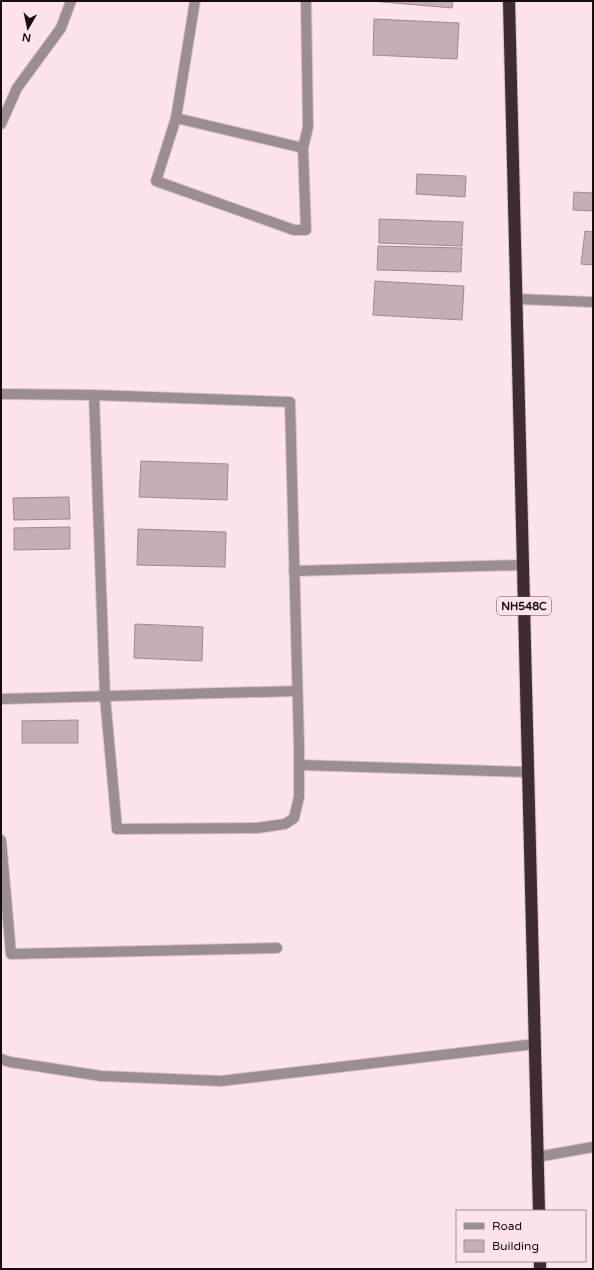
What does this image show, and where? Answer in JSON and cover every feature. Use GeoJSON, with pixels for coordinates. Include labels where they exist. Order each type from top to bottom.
{"type":"FeatureCollection","features":[{"type":"Feature","properties":{"kind":"highway","name":"NH548C"},"geometry":{"type":"LineString","coordinates":[[509,1],[539,1210]]}},
{"type":"Feature","properties":{"kind":"street"},"geometry":{"type":"LineString","coordinates":[[1,124],[18,88],[61,28],[71,1]]}},
{"type":"Feature","properties":{"kind":"street"},"geometry":{"type":"LineString","coordinates":[[195,1],[176,118],[156,181],[294,230],[306,230],[303,148],[308,127],[306,1]]}},
{"type":"Feature","properties":{"kind":"street"},"geometry":{"type":"LineString","coordinates":[[176,118],[303,148]]}},
{"type":"Feature","properties":{"kind":"street"},"geometry":{"type":"LineString","coordinates":[[517,299],[593,302]]}},
{"type":"Feature","properties":{"kind":"street"},"geometry":{"type":"LineString","coordinates":[[1,394],[94,395],[290,402],[299,797],[294,818],[285,824],[257,828],[117,829],[106,697],[94,395]]}},
{"type":"Feature","properties":{"kind":"street"},"geometry":{"type":"LineString","coordinates":[[294,571],[523,565]]}},
{"type":"Feature","properties":{"kind":"street"},"geometry":{"type":"LineString","coordinates":[[1,699],[297,692]]}},
{"type":"Feature","properties":{"kind":"street"},"geometry":{"type":"LineString","coordinates":[[299,765],[528,772]]}},
{"type":"Feature","properties":{"kind":"street"},"geometry":{"type":"LineString","coordinates":[[1,840],[11,954],[277,948]]}},
{"type":"Feature","properties":{"kind":"street"},"geometry":{"type":"LineString","coordinates":[[1,1059],[10,1062],[101,1076],[221,1080],[534,1044]]}},
{"type":"Feature","properties":{"kind":"street"},"geometry":{"type":"LineString","coordinates":[[537,1157],[593,1147]]}},
{"type":"Feature","properties":{"kind":"building"},"geometry":{"type":"Polygon","coordinates":[[[371,1],[453,1],[452,8],[371,1]]]}},
{"type":"Feature","properties":{"kind":"building"},"geometry":{"type":"Polygon","coordinates":[[[374,19],[459,23],[457,59],[373,55],[374,19]]]}},
{"type":"Feature","properties":{"kind":"building"},"geometry":{"type":"Polygon","coordinates":[[[417,174],[466,176],[465,197],[416,194],[417,174]]]}},
{"type":"Feature","properties":{"kind":"building"},"geometry":{"type":"Polygon","coordinates":[[[574,192],[593,193],[593,211],[573,210],[574,192]]]}},
{"type":"Feature","properties":{"kind":"building"},"geometry":{"type":"Polygon","coordinates":[[[379,219],[463,222],[462,246],[379,243],[379,219]]]}},
{"type":"Feature","properties":{"kind":"building"},"geometry":{"type":"Polygon","coordinates":[[[585,231],[593,232],[593,265],[581,264],[585,231]]]}},
{"type":"Feature","properties":{"kind":"building"},"geometry":{"type":"Polygon","coordinates":[[[378,246],[462,248],[461,272],[377,270],[378,246]]]}},
{"type":"Feature","properties":{"kind":"building"},"geometry":{"type":"Polygon","coordinates":[[[375,281],[464,286],[462,320],[373,315],[375,281]]]}},
{"type":"Feature","properties":{"kind":"building"},"geometry":{"type":"Polygon","coordinates":[[[141,461],[228,464],[227,500],[139,497],[141,461]]]}},
{"type":"Feature","properties":{"kind":"building"},"geometry":{"type":"Polygon","coordinates":[[[69,497],[70,519],[14,520],[13,498],[69,497]]]}},
{"type":"Feature","properties":{"kind":"building"},"geometry":{"type":"Polygon","coordinates":[[[70,527],[70,549],[14,550],[14,528],[70,527]]]}},
{"type":"Feature","properties":{"kind":"building"},"geometry":{"type":"Polygon","coordinates":[[[138,529],[226,532],[225,567],[137,565],[138,529]]]}},
{"type":"Feature","properties":{"kind":"building"},"geometry":{"type":"Polygon","coordinates":[[[135,624],[203,627],[202,661],[134,658],[135,624]]]}},
{"type":"Feature","properties":{"kind":"building"},"geometry":{"type":"Polygon","coordinates":[[[78,720],[78,743],[22,743],[22,721],[78,720]]]}}]}
